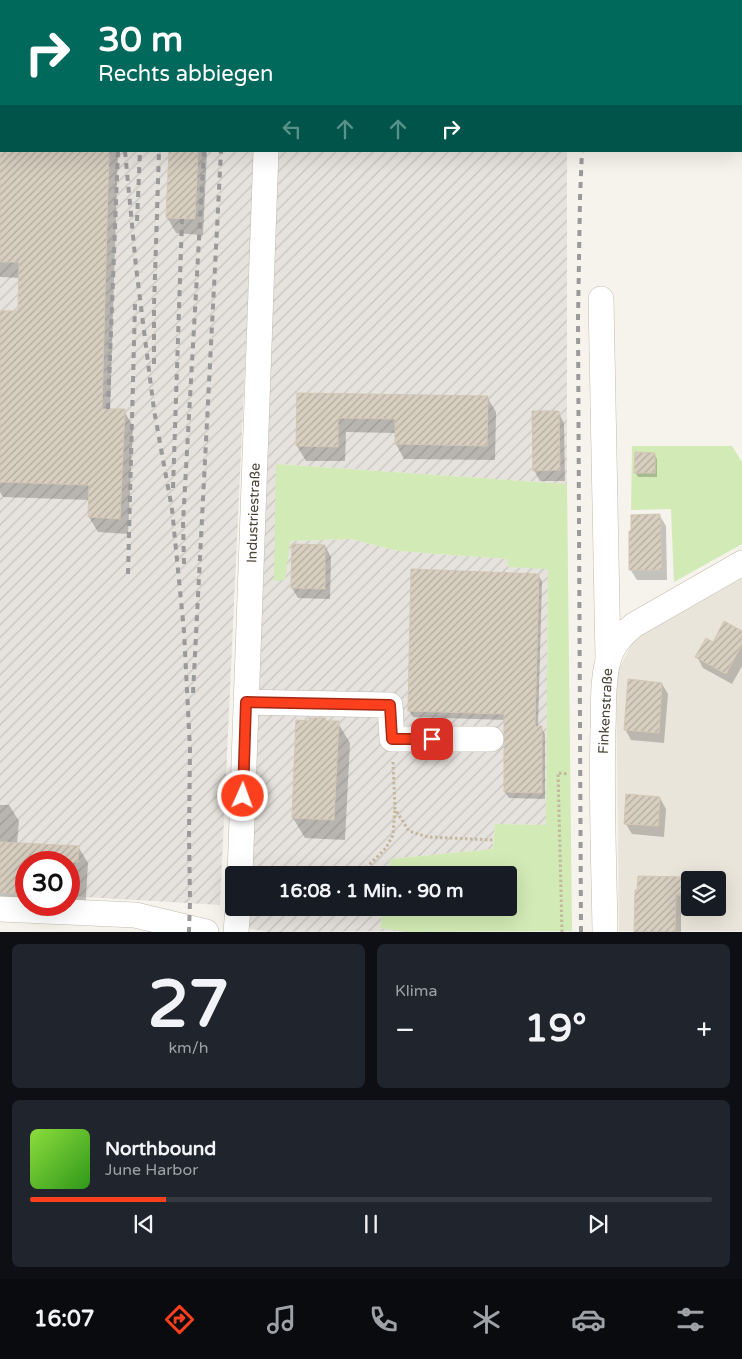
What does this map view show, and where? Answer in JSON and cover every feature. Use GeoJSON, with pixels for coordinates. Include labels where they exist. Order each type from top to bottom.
{"type":"FeatureCollection","features":[{"type":"Feature","properties":{"kind":"street","name":"Industriestraße"},"geometry":{"type":"LineString","coordinates":[[240,866],[266,152]]}},
{"type":"Feature","properties":{"kind":"street"},"geometry":{"type":"LineString","coordinates":[[601,298],[608,660]]}},
{"type":"Feature","properties":{"kind":"street","name":"Finkenstraße"},"geometry":{"type":"LineString","coordinates":[[604,932],[602,754],[605,678],[613,646],[634,625],[742,564]]}},
{"type":"Feature","properties":{"kind":"street"},"geometry":{"type":"LineString","coordinates":[[246,702],[390,705],[392,739],[491,739]]}},
{"type":"Feature","properties":{"kind":"street"},"geometry":{"type":"LineString","coordinates":[[0,909],[135,915],[175,928],[206,932]]}},
{"type":"Feature","properties":{"kind":"path"},"geometry":{"type":"LineString","coordinates":[[368,866],[386,848],[393,835],[395,809],[392,739]]}},
{"type":"Feature","properties":{"kind":"path"},"geometry":{"type":"LineString","coordinates":[[562,932],[558,773],[569,774]]}},
{"type":"Feature","properties":{"kind":"path"},"geometry":{"type":"LineString","coordinates":[[395,809],[408,831],[428,837],[494,840]]}},
{"type":"Feature","properties":{"kind":"shaded area"},"geometry":{"type":"Polygon","coordinates":[[[0,152],[255,152],[220,905],[80,897],[80,851],[15,851],[15,893],[0,892],[0,152]]]}},
{"type":"Feature","properties":{"kind":"shaded area"},"geometry":{"type":"Polygon","coordinates":[[[273,152],[567,152],[567,484],[276,464],[285,580],[289,541],[351,539],[398,551],[507,559],[508,567],[548,568],[546,825],[495,824],[493,849],[390,859],[389,866],[245,866],[273,152]]]}},
{"type":"Feature","properties":{"kind":"shaded area"},"geometry":{"type":"Polygon","coordinates":[[[742,577],[742,931],[619,931],[616,675],[633,641],[646,630],[742,577]]]}},
{"type":"Feature","properties":{"kind":"shaded area"},"geometry":{"type":"Polygon","coordinates":[[[241,916],[382,916],[380,928],[405,931],[269,932],[240,927],[241,916]]]}},
{"type":"Feature","properties":{"kind":"green space"},"geometry":{"type":"Polygon","coordinates":[[[632,446],[732,446],[742,462],[742,544],[674,582],[671,509],[631,510],[632,446]]]}},
{"type":"Feature","properties":{"kind":"green space"},"geometry":{"type":"Polygon","coordinates":[[[276,464],[567,484],[572,931],[405,932],[380,928],[382,916],[517,916],[517,866],[389,866],[390,859],[493,849],[495,824],[546,825],[548,569],[508,567],[507,559],[398,551],[351,539],[290,541],[285,580],[274,581],[276,464]]]}},
{"type":"Feature","properties":{"kind":"building"},"geometry":{"type":"Polygon","coordinates":[[[0,152],[109,152],[102,409],[125,409],[120,519],[88,517],[89,485],[0,482],[0,311],[18,311],[19,262],[0,262],[0,152]]]}},
{"type":"Feature","properties":{"kind":"building"},"geometry":{"type":"Polygon","coordinates":[[[169,152],[198,152],[195,219],[166,218],[169,152]]]}},
{"type":"Feature","properties":{"kind":"building"},"geometry":{"type":"Polygon","coordinates":[[[297,393],[488,396],[487,446],[395,444],[395,419],[338,418],[338,447],[296,446],[297,393]]]}},
{"type":"Feature","properties":{"kind":"building"},"geometry":{"type":"Polygon","coordinates":[[[532,411],[559,411],[560,470],[533,471],[532,411]]]}},
{"type":"Feature","properties":{"kind":"building"},"geometry":{"type":"Polygon","coordinates":[[[635,452],[655,453],[655,473],[634,473],[635,452]]]}},
{"type":"Feature","properties":{"kind":"building"},"geometry":{"type":"Polygon","coordinates":[[[660,514],[662,570],[629,570],[631,515],[660,514]]]}},
{"type":"Feature","properties":{"kind":"building"},"geometry":{"type":"Polygon","coordinates":[[[292,544],[325,545],[325,589],[291,588],[292,544]]]}},
{"type":"Feature","properties":{"kind":"building"},"geometry":{"type":"Polygon","coordinates":[[[411,569],[539,574],[535,726],[542,726],[542,793],[504,792],[504,714],[408,711],[411,569]]]}},
{"type":"Feature","properties":{"kind":"building"},"geometry":{"type":"Polygon","coordinates":[[[724,621],[742,631],[742,644],[726,674],[695,657],[706,638],[713,642],[724,621]]]}},
{"type":"Feature","properties":{"kind":"building"},"geometry":{"type":"Polygon","coordinates":[[[628,679],[662,683],[659,733],[624,730],[628,679]]]}},
{"type":"Feature","properties":{"kind":"building"},"geometry":{"type":"Polygon","coordinates":[[[309,718],[326,718],[325,721],[339,721],[334,820],[292,818],[296,720],[309,721],[309,718]]]}},
{"type":"Feature","properties":{"kind":"building"},"geometry":{"type":"Polygon","coordinates":[[[626,794],[660,797],[658,826],[624,824],[626,794]]]}},
{"type":"Feature","properties":{"kind":"building"},"geometry":{"type":"Polygon","coordinates":[[[0,842],[79,846],[79,851],[15,851],[15,894],[0,893],[0,842]]]}},
{"type":"Feature","properties":{"kind":"building"},"geometry":{"type":"Polygon","coordinates":[[[638,876],[681,877],[681,895],[676,895],[675,932],[634,932],[635,890],[637,890],[638,876]]]}},
{"type":"Feature","properties":{"kind":"railway"},"geometry":{"type":"LineString","coordinates":[[108,409],[118,152]]}},
{"type":"Feature","properties":{"kind":"railway"},"geometry":{"type":"LineString","coordinates":[[125,152],[136,267],[154,410],[172,509],[184,631],[190,749],[189,932]]}},
{"type":"Feature","properties":{"kind":"railway"},"geometry":{"type":"LineString","coordinates":[[137,221],[140,152]]}},
{"type":"Feature","properties":{"kind":"railway"},"geometry":{"type":"LineString","coordinates":[[154,364],[159,152]]}},
{"type":"Feature","properties":{"kind":"railway"},"geometry":{"type":"LineString","coordinates":[[184,564],[183,522],[204,152]]}},
{"type":"Feature","properties":{"kind":"railway"},"geometry":{"type":"LineString","coordinates":[[193,693],[221,152]]}},
{"type":"Feature","properties":{"kind":"railway"},"geometry":{"type":"LineString","coordinates":[[581,932],[578,319],[582,152]]}},
{"type":"Feature","properties":{"kind":"railway"},"geometry":{"type":"LineString","coordinates":[[173,488],[182,219]]}},
{"type":"Feature","properties":{"kind":"railway"},"geometry":{"type":"LineString","coordinates":[[128,574],[135,304]]}},
{"type":"Feature","properties":{"kind":"route"},"geometry":{"type":"LineString","coordinates":[[243,796],[246,702],[390,705],[392,739],[432,739]]}}]}
